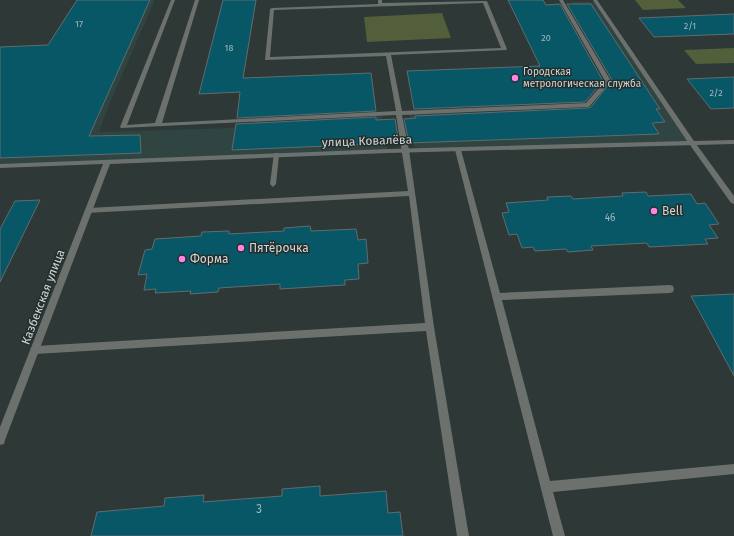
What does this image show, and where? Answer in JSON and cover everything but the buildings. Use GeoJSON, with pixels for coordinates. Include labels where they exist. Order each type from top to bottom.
{"type":"FeatureCollection","features":[{"type":"Feature","properties":{"kind":"street"},"geometry":{"type":"LineString","coordinates":[[174,0],[123,127],[400,112],[588,105],[608,81],[560,0]]}},
{"type":"Feature","properties":{"kind":"street"},"geometry":{"type":"LineString","coordinates":[[158,125],[197,0]]}},
{"type":"Feature","properties":{"kind":"street"},"geometry":{"type":"LineString","coordinates":[[595,0],[692,143],[734,201]]}},
{"type":"Feature","properties":{"kind":"street"},"geometry":{"type":"LineString","coordinates":[[380,2],[485,2],[504,49],[388,54],[267,59],[272,9],[380,2]]}},
{"type":"Feature","properties":{"kind":"street"},"geometry":{"type":"LineString","coordinates":[[388,54],[406,150],[430,327],[463,536]]}},
{"type":"Feature","properties":{"kind":"street","name":"улица Ковалёва"},"geometry":{"type":"LineString","coordinates":[[0,166],[406,150],[458,150],[734,142]]}},
{"type":"Feature","properties":{"kind":"street"},"geometry":{"type":"LineString","coordinates":[[458,150],[559,536]]}},
{"type":"Feature","properties":{"kind":"street"},"geometry":{"type":"LineString","coordinates":[[273,184],[276,155]]}},
{"type":"Feature","properties":{"kind":"street","name":"Казбекская улица"},"geometry":{"type":"LineString","coordinates":[[0,440],[108,161]]}},
{"type":"Feature","properties":{"kind":"street"},"geometry":{"type":"LineString","coordinates":[[89,211],[412,193]]}},
{"type":"Feature","properties":{"kind":"street"},"geometry":{"type":"LineString","coordinates":[[496,297],[670,289]]}},
{"type":"Feature","properties":{"kind":"street"},"geometry":{"type":"LineString","coordinates":[[35,350],[430,327]]}},
{"type":"Feature","properties":{"kind":"street"},"geometry":{"type":"LineString","coordinates":[[546,487],[734,469]]}},
{"type":"Feature","properties":{"kind":"shaded area"},"geometry":{"type":"Polygon","coordinates":[[[132,0],[155,0],[111,100],[99,132],[325,125],[325,119],[382,116],[388,151],[0,166],[0,82],[132,0]]]}},
{"type":"Feature","properties":{"kind":"shaded area"},"geometry":{"type":"Polygon","coordinates":[[[572,2],[597,2],[692,143],[415,150],[409,114],[622,108],[624,87],[572,2]]]}},
{"type":"Feature","properties":{"kind":"green space"},"geometry":{"type":"Polygon","coordinates":[[[635,0],[678,0],[686,8],[643,10],[635,0]]]}},
{"type":"Feature","properties":{"kind":"green space"},"geometry":{"type":"Polygon","coordinates":[[[442,13],[451,38],[367,42],[364,17],[442,13]]]}},
{"type":"Feature","properties":{"kind":"green space"},"geometry":{"type":"Polygon","coordinates":[[[734,48],[734,63],[696,64],[684,50],[734,48]]]}},
{"type":"Feature","properties":{"kind":"place","name":"Городская метрологическая служба"},"geometry":{"type":"Point","coordinates":[515,78]}},
{"type":"Feature","properties":{"kind":"place","name":"Bell"},"geometry":{"type":"Point","coordinates":[654,211]}},
{"type":"Feature","properties":{"kind":"place","name":"Пятёрочка"},"geometry":{"type":"Point","coordinates":[241,248]}},
{"type":"Feature","properties":{"kind":"place","name":"Форма"},"geometry":{"type":"Point","coordinates":[182,259]}}]}
